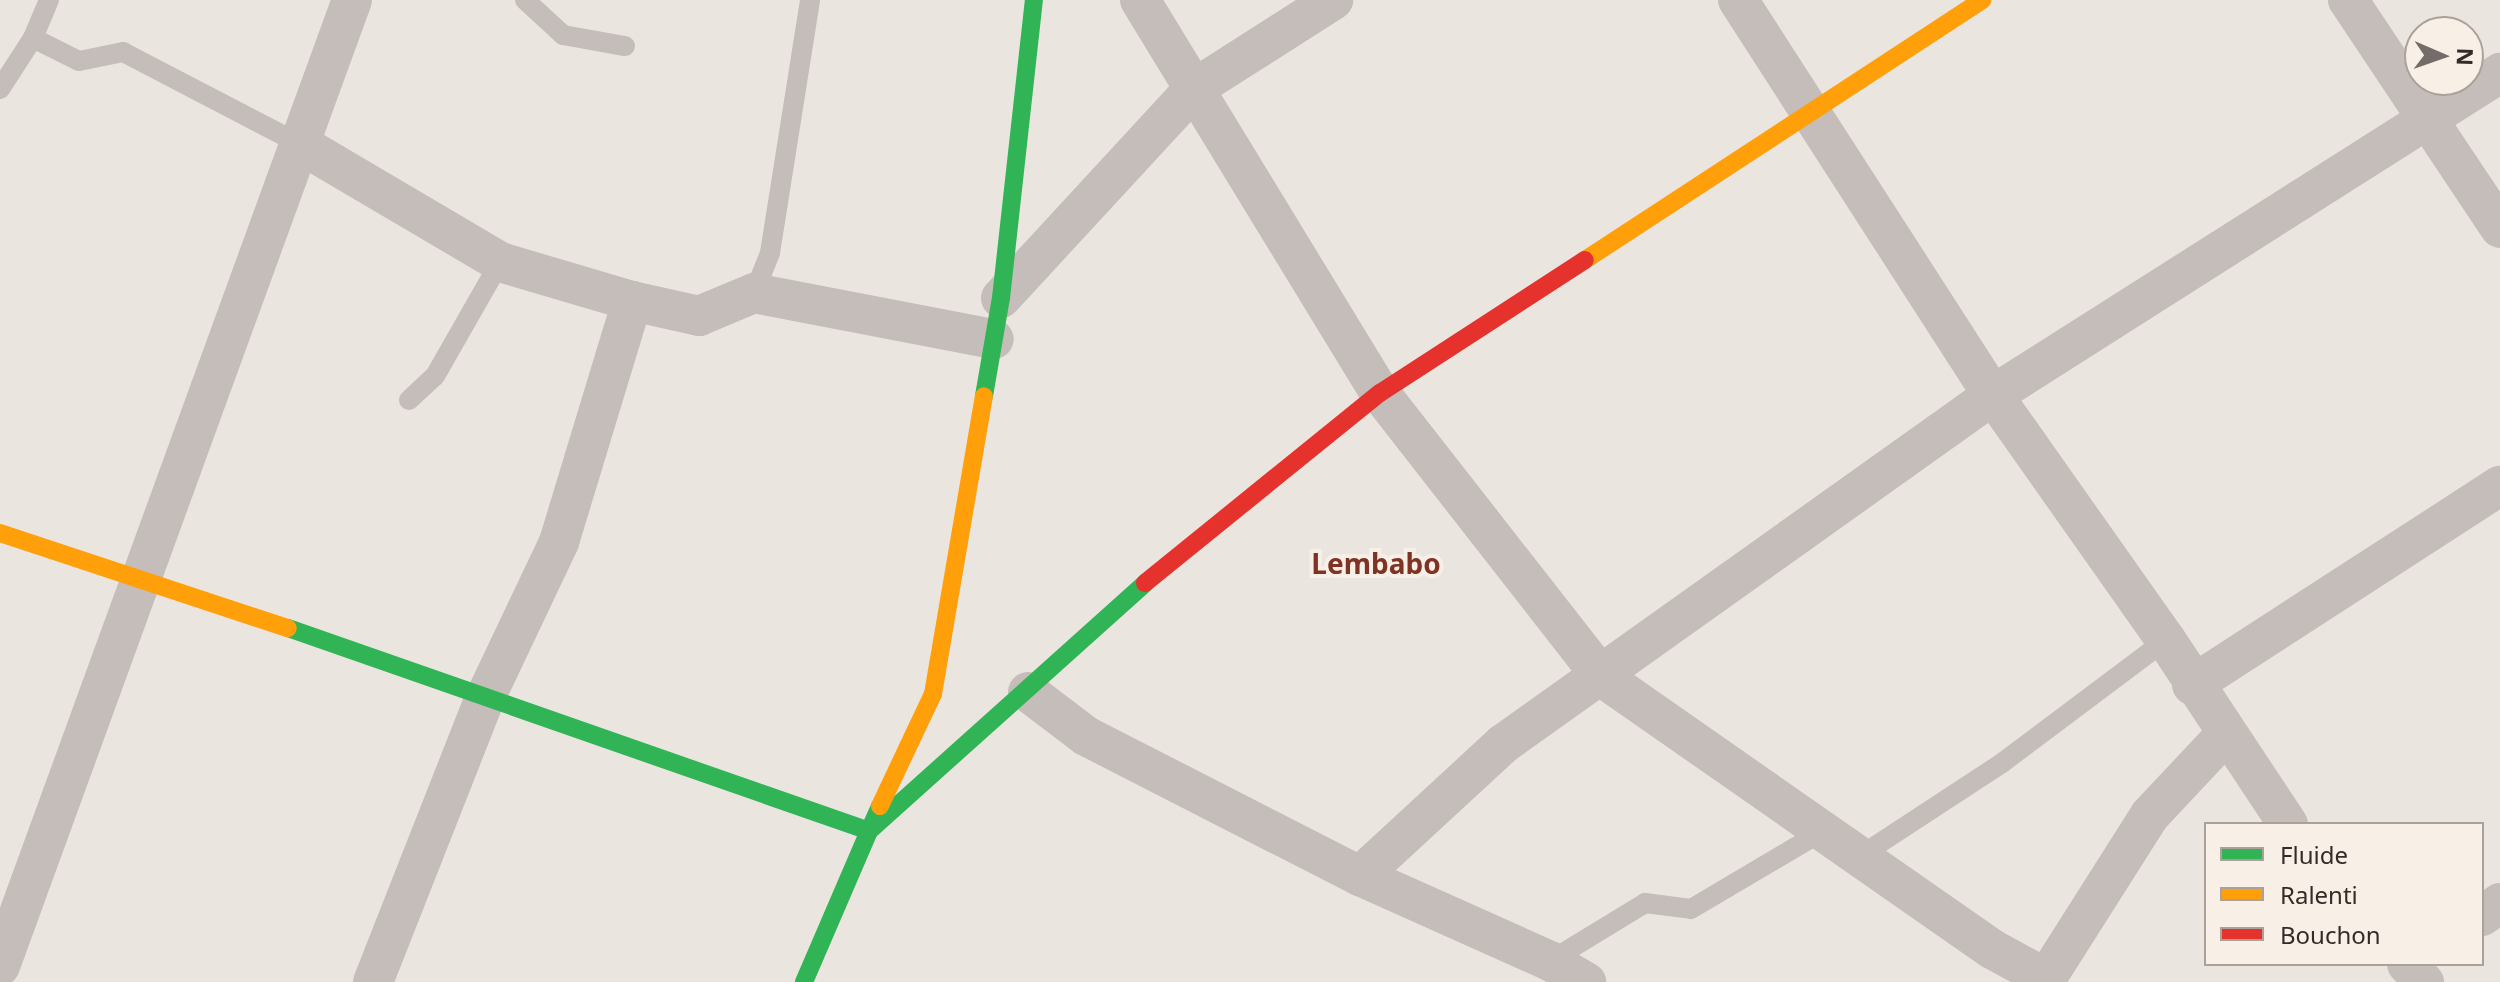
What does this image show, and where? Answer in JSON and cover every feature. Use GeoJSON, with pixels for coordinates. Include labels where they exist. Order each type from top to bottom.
{"type":"FeatureCollection","features":[{"type":"Feature","properties":{"kind":"street"},"geometry":{"type":"LineString","coordinates":[[0,966],[139,576],[352,0]]}},
{"type":"Feature","properties":{"kind":"street"},"geometry":{"type":"LineString","coordinates":[[804,982],[869,831],[933,694],[1001,298],[1034,0]]}},
{"type":"Feature","properties":{"kind":"street"},"geometry":{"type":"LineString","coordinates":[[1140,0],[1380,393],[1602,677],[1992,949],[2044,980],[2150,815],[2227,733]]}},
{"type":"Feature","properties":{"kind":"street"},"geometry":{"type":"LineString","coordinates":[[1001,298],[1195,88],[1333,0]]}},
{"type":"Feature","properties":{"kind":"street"},"geometry":{"type":"LineString","coordinates":[[1738,0],[1815,113],[1993,395],[2166,640],[2192,685],[2287,822]]}},
{"type":"Feature","properties":{"kind":"street"},"geometry":{"type":"LineString","coordinates":[[869,831],[1028,692],[1194,539],[1380,393],[1815,113],[1983,0]]}},
{"type":"Feature","properties":{"kind":"street"},"geometry":{"type":"LineString","coordinates":[[2348,0],[2500,228]]}},
{"type":"Feature","properties":{"kind":"street"},"geometry":{"type":"LineString","coordinates":[[1360,876],[1503,744],[1602,677],[1993,395],[2500,73]]}},
{"type":"Feature","properties":{"kind":"street"},"geometry":{"type":"LineString","coordinates":[[300,144],[500,262],[632,301],[699,316],[754,293],[994,339]]}},
{"type":"Feature","properties":{"kind":"street"},"geometry":{"type":"LineString","coordinates":[[373,982],[485,698],[559,542],[632,301]]}},
{"type":"Feature","properties":{"kind":"street"},"geometry":{"type":"LineString","coordinates":[[2192,685],[2500,486]]}},
{"type":"Feature","properties":{"kind":"street"},"geometry":{"type":"LineString","coordinates":[[0,533],[139,576],[869,831]]}},
{"type":"Feature","properties":{"kind":"street"},"geometry":{"type":"LineString","coordinates":[[1028,692],[1086,736],[1360,876],[1550,961],[1586,982]]}},
{"type":"Feature","properties":{"kind":"street"},"geometry":{"type":"LineString","coordinates":[[2409,966],[2424,982]]}},
{"type":"Feature","properties":{"kind":"lane"},"geometry":{"type":"LineString","coordinates":[[0,89],[33,38],[49,0]]}},
{"type":"Feature","properties":{"kind":"lane"},"geometry":{"type":"LineString","coordinates":[[525,0],[563,35],[625,46]]}},
{"type":"Feature","properties":{"kind":"lane"},"geometry":{"type":"LineString","coordinates":[[754,293],[770,253],[810,0]]}},
{"type":"Feature","properties":{"kind":"lane"},"geometry":{"type":"LineString","coordinates":[[33,38],[79,61],[123,52],[300,144]]}},
{"type":"Feature","properties":{"kind":"lane"},"geometry":{"type":"LineString","coordinates":[[409,400],[435,376],[500,262]]}},
{"type":"Feature","properties":{"kind":"lane"},"geometry":{"type":"LineString","coordinates":[[1860,856],[2002,763],[2166,640]]}},
{"type":"Feature","properties":{"kind":"lane"},"geometry":{"type":"LineString","coordinates":[[1550,961],[1645,903],[1691,909],[1821,832]]}},
{"type":"Feature","properties":{"kind":"traffic: fast"},"geometry":{"type":"LineString","coordinates":[[984,396],[1001,298],[1034,0]]}},
{"type":"Feature","properties":{"kind":"traffic: fast"},"geometry":{"type":"LineString","coordinates":[[804,982],[869,831],[1145,583]]}},
{"type":"Feature","properties":{"kind":"traffic: fast"},"geometry":{"type":"LineString","coordinates":[[288,628],[869,831],[880,806]]}},
{"type":"Feature","properties":{"kind":"traffic: slow"},"geometry":{"type":"LineString","coordinates":[[1585,260],[1983,0]]}},
{"type":"Feature","properties":{"kind":"traffic: slow"},"geometry":{"type":"LineString","coordinates":[[880,806],[933,694],[984,396]]}},
{"type":"Feature","properties":{"kind":"traffic: slow"},"geometry":{"type":"LineString","coordinates":[[0,533],[288,628]]}},
{"type":"Feature","properties":{"kind":"traffic: jam"},"geometry":{"type":"LineString","coordinates":[[1145,583],[1380,393],[1585,260]]}},
{"type":"Feature","properties":{"kind":"district","name":"Lembabo"},"geometry":{"type":"Point","coordinates":[1376,563]}}]}
